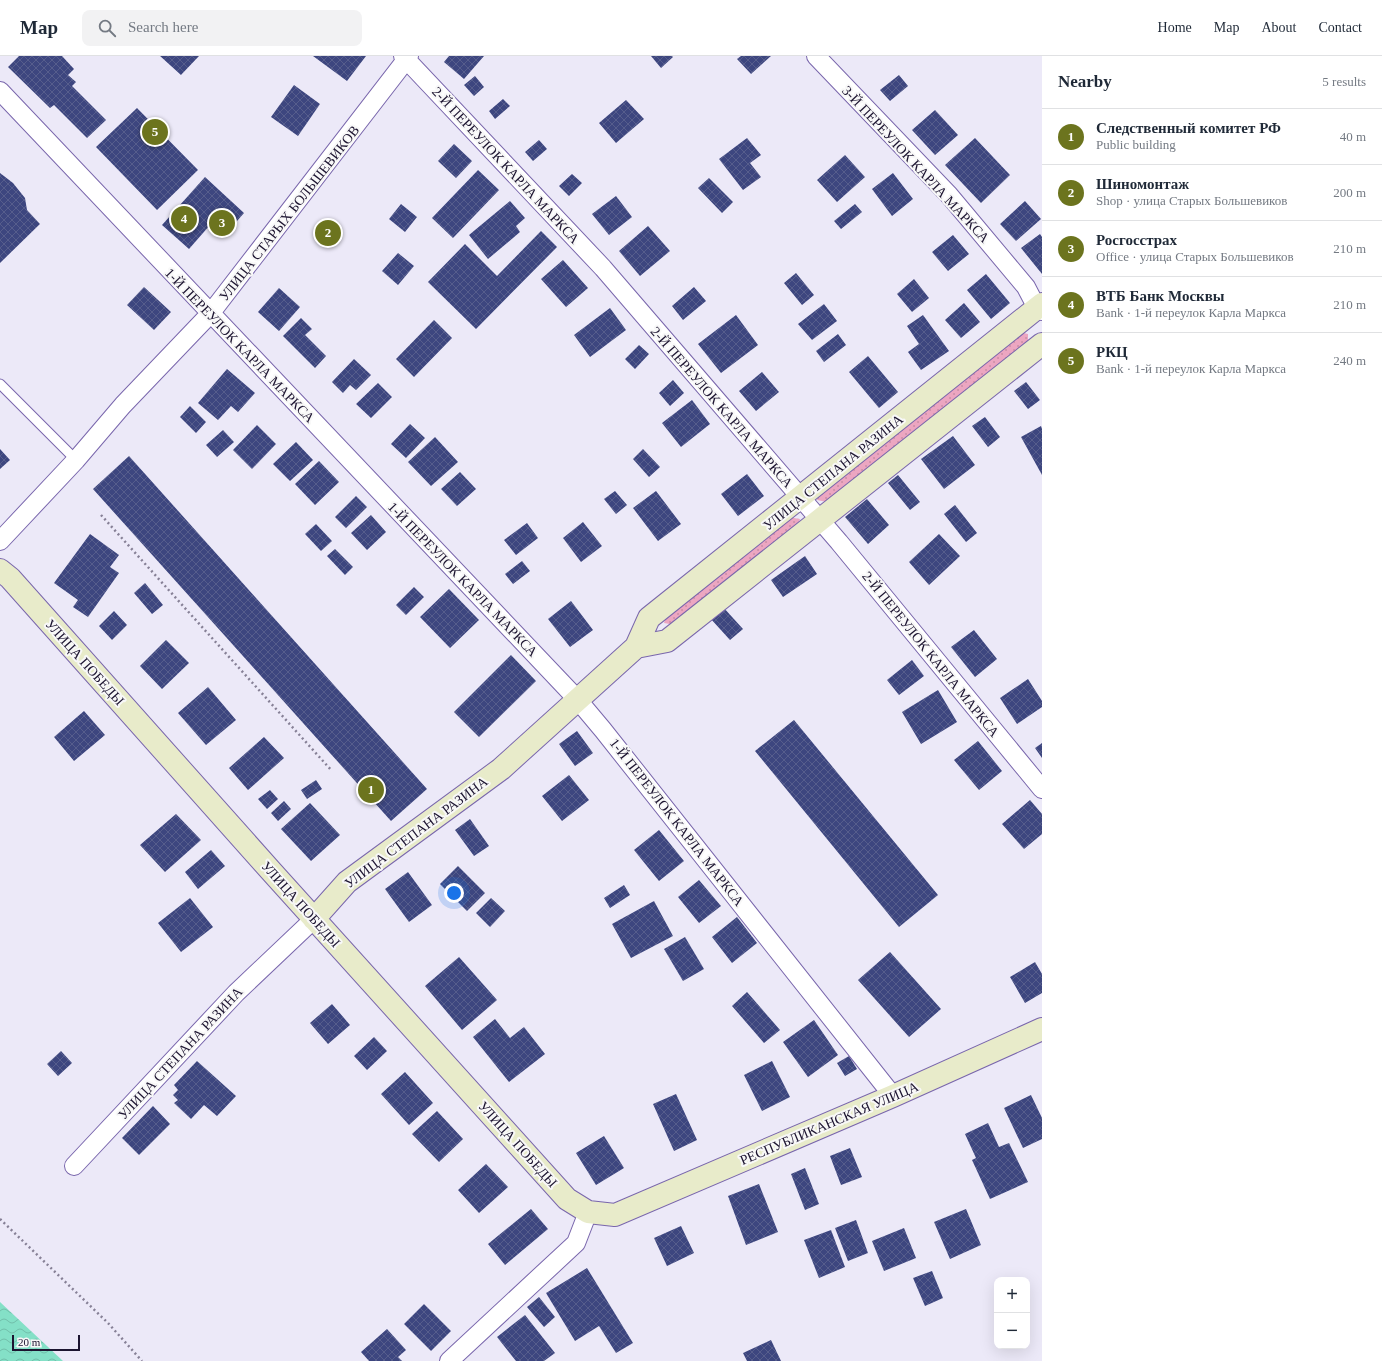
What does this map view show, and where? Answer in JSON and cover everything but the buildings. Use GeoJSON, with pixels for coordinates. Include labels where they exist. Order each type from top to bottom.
{"type":"FeatureCollection","features":[{"type":"Feature","properties":{"kind":"street","name":"3-Й ПЕРЕУЛОК КАРЛА МАРКСА"},"geometry":{"type":"LineString","coordinates":[[816,56],[949,195],[1026,287],[1040,308]]}},
{"type":"Feature","properties":{"kind":"street","name":"УЛИЦА СТАРЫХ БОЛЬШЕВИКОВ"},"geometry":{"type":"LineString","coordinates":[[0,541],[76,460],[123,405],[210,314],[406,57]]}},
{"type":"Feature","properties":{"kind":"street","name":"2-Й ПЕРЕУЛОК КАРЛА МАРКСА"},"geometry":{"type":"LineString","coordinates":[[406,57],[603,268],[819,520],[1042,789]]}},
{"type":"Feature","properties":{"kind":"street","name":"1-Й ПЕРЕУЛОК КАРЛА МАРКСА"},"geometry":{"type":"LineString","coordinates":[[0,91],[577,699],[893,1096]]}},
{"type":"Feature","properties":{"kind":"street","name":"УЛИЦА СТЕПАНА РАЗИНА"},"geometry":{"type":"LineString","coordinates":[[74,1166],[236,993],[314,919],[347,882],[501,769],[577,699],[636,648],[649,618],[1040,308]]}},
{"type":"Feature","properties":{"kind":"street","name":"УЛИЦА СТЕПАНА РАЗИНА"},"geometry":{"type":"LineString","coordinates":[[636,648],[666,641],[1042,344]]}},
{"type":"Feature","properties":{"kind":"street","name":"УЛИЦА ПОБЕДЫ"},"geometry":{"type":"LineString","coordinates":[[5,577],[567,1199],[588,1212],[615,1215]]}},
{"type":"Feature","properties":{"kind":"street","name":"РЕСПУБЛИКАНСКАЯ УЛИЦА"},"geometry":{"type":"LineString","coordinates":[[615,1215],[893,1096],[1042,1029]]}},
{"type":"Feature","properties":{"kind":"street"},"geometry":{"type":"LineString","coordinates":[[449,1361],[576,1243],[588,1212]]}},
{"type":"Feature","properties":{"kind":"lane"},"geometry":{"type":"LineString","coordinates":[[0,384],[76,460]]}},
{"type":"Feature","properties":{"kind":"path"},"geometry":{"type":"LineString","coordinates":[[100,515],[332,771]]}},
{"type":"Feature","properties":{"kind":"path"},"geometry":{"type":"LineString","coordinates":[[0,1219],[108,1323],[142,1361]]}},
{"type":"Feature","properties":{"kind":"shaded area"},"geometry":{"type":"Polygon","coordinates":[[[1019,332],[1028,334],[1028,343],[827,502],[817,500],[820,491],[1019,332]]]}},
{"type":"Feature","properties":{"kind":"shaded area"},"geometry":{"type":"Polygon","coordinates":[[[788,517],[800,519],[797,528],[675,625],[664,623],[667,613],[788,517]]]}},
{"type":"Feature","properties":{"kind":"water"},"geometry":{"type":"Polygon","coordinates":[[[0,1302],[63,1361],[0,1361],[0,1302]]]}},
{"type":"Feature","properties":{"kind":"place","name":"РКЦ"},"geometry":{"type":"Point","coordinates":[155,132]}},
{"type":"Feature","properties":{"kind":"place","name":"ВТБ Банк Москвы"},"geometry":{"type":"Point","coordinates":[184,219]}},
{"type":"Feature","properties":{"kind":"place","name":"Росгосстрах"},"geometry":{"type":"Point","coordinates":[222,223]}},
{"type":"Feature","properties":{"kind":"place","name":"Шиномонтаж"},"geometry":{"type":"Point","coordinates":[328,233]}},
{"type":"Feature","properties":{"kind":"place","name":"Следственный комитет РФ"},"geometry":{"type":"Point","coordinates":[371,790]}}]}
